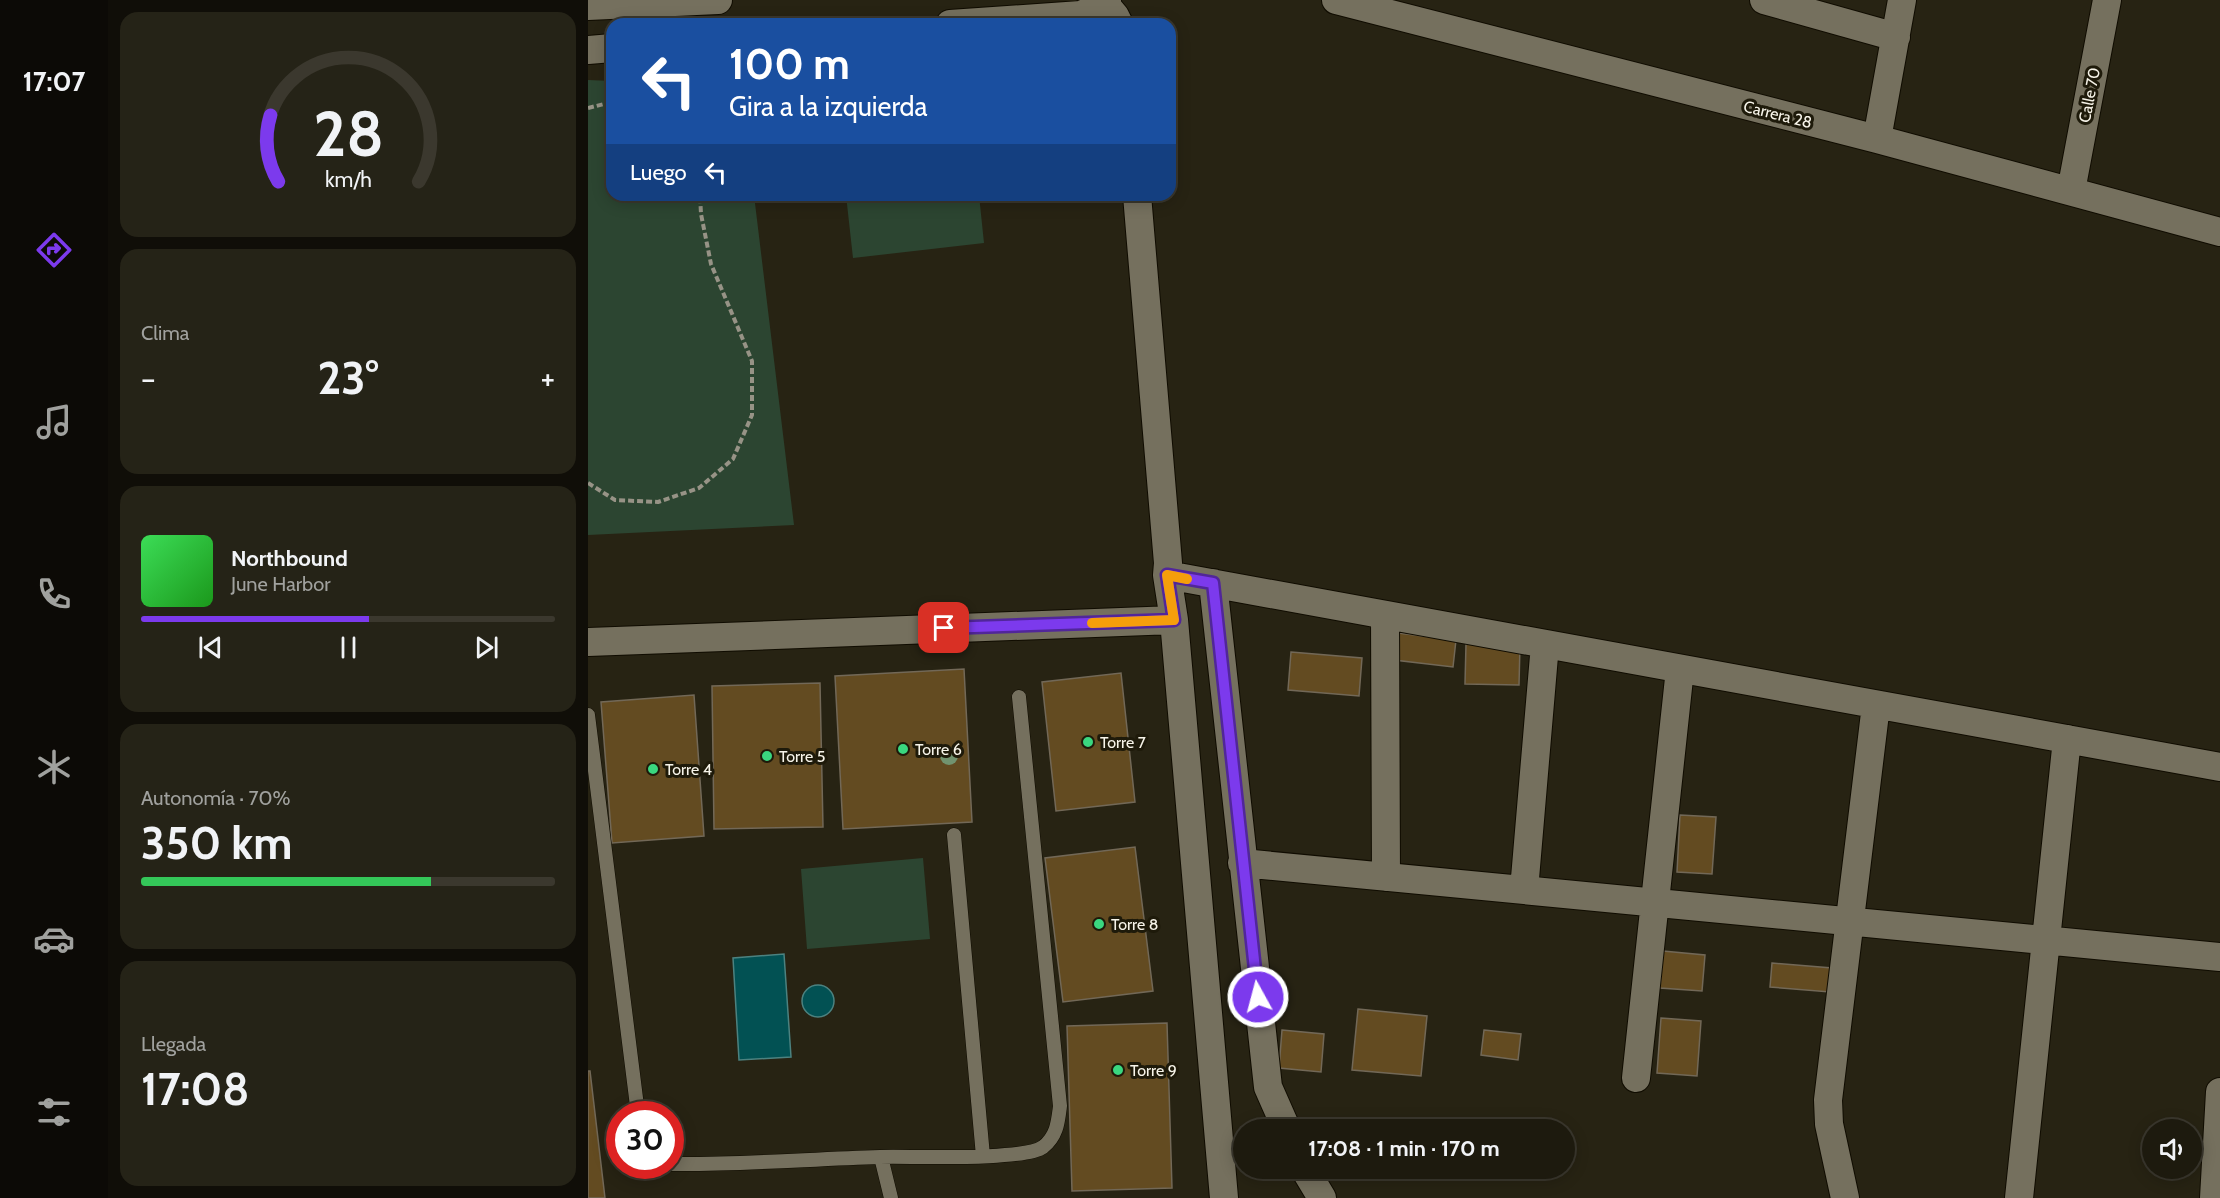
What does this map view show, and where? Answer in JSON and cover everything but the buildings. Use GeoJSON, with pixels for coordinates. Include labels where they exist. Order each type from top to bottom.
{"type":"FeatureCollection","features":[{"type":"Feature","properties":{"kind":"street"},"geometry":{"type":"LineString","coordinates":[[588,6],[718,0]]}},
{"type":"Feature","properties":{"kind":"street"},"geometry":{"type":"LineString","coordinates":[[1764,0],[1896,37]]}},
{"type":"Feature","properties":{"kind":"street"},"geometry":{"type":"LineString","coordinates":[[1877,139],[1902,0]]}},
{"type":"Feature","properties":{"kind":"street","name":"Calle 70"},"geometry":{"type":"LineString","coordinates":[[2071,191],[2107,0]]}},
{"type":"Feature","properties":{"kind":"street","name":"Carrera 28"},"geometry":{"type":"LineString","coordinates":[[1353,2],[1877,139],[2220,232]]}},
{"type":"Feature","properties":{"kind":"street"},"geometry":{"type":"LineString","coordinates":[[1037,18],[1081,15],[1110,9]]}},
{"type":"Feature","properties":{"kind":"street"},"geometry":{"type":"LineString","coordinates":[[588,50],[606,48]]}},
{"type":"Feature","properties":{"kind":"street"},"geometry":{"type":"LineString","coordinates":[[1138,201],[1168,563],[1167,575],[1174,620],[1224,1198]]}},
{"type":"Feature","properties":{"kind":"street"},"geometry":{"type":"LineString","coordinates":[[1167,575],[2220,767]]}},
{"type":"Feature","properties":{"kind":"street"},"geometry":{"type":"LineString","coordinates":[[1213,583],[1268,1087],[1282,1119]]}},
{"type":"Feature","properties":{"kind":"street"},"geometry":{"type":"LineString","coordinates":[[1385,615],[1386,877]]}},
{"type":"Feature","properties":{"kind":"street"},"geometry":{"type":"LineString","coordinates":[[588,642],[1174,620]]}},
{"type":"Feature","properties":{"kind":"street"},"geometry":{"type":"LineString","coordinates":[[1524,890],[1545,644]]}},
{"type":"Feature","properties":{"kind":"street"},"geometry":{"type":"LineString","coordinates":[[1636,1078],[1680,669]]}},
{"type":"Feature","properties":{"kind":"street"},"geometry":{"type":"LineString","coordinates":[[1845,1198],[1828,1124],[1828,1100],[1876,705]]}},
{"type":"Feature","properties":{"kind":"street"},"geometry":{"type":"LineString","coordinates":[[2019,1198],[2067,739]]}},
{"type":"Feature","properties":{"kind":"street"},"geometry":{"type":"LineString","coordinates":[[1242,863],[2220,957]]}},
{"type":"Feature","properties":{"kind":"street"},"geometry":{"type":"LineString","coordinates":[[2214,1198],[2220,1092]]}},
{"type":"Feature","properties":{"kind":"street"},"geometry":{"type":"LineString","coordinates":[[1311,1179],[1323,1198]]}},
{"type":"Feature","properties":{"kind":"lane"},"geometry":{"type":"LineString","coordinates":[[684,1164],[983,1156],[1019,1153],[1042,1148],[1056,1132],[1060,1106],[1019,697]]}},
{"type":"Feature","properties":{"kind":"lane"},"geometry":{"type":"LineString","coordinates":[[588,715],[636,1101]]}},
{"type":"Feature","properties":{"kind":"lane"},"geometry":{"type":"LineString","coordinates":[[954,835],[983,1156]]}},
{"type":"Feature","properties":{"kind":"lane"},"geometry":{"type":"LineString","coordinates":[[881,1157],[891,1198]]}},
{"type":"Feature","properties":{"kind":"path"},"geometry":{"type":"LineString","coordinates":[[588,108],[606,104]]}},
{"type":"Feature","properties":{"kind":"path"},"geometry":{"type":"LineString","coordinates":[[588,483],[615,500],[658,502],[699,488],[733,459],[752,415],[752,360],[711,264],[700,201]]}},
{"type":"Feature","properties":{"kind":"green space"},"geometry":{"type":"Polygon","coordinates":[[[588,80],[606,81],[606,201],[755,201],[794,525],[588,535],[588,80]]]}},
{"type":"Feature","properties":{"kind":"green space"},"geometry":{"type":"Polygon","coordinates":[[[847,201],[980,201],[984,243],[853,258],[847,201]]]}},
{"type":"Feature","properties":{"kind":"green space"},"geometry":{"type":"Polygon","coordinates":[[[923,858],[930,939],[807,949],[801,869],[923,858]]]}},
{"type":"Feature","properties":{"kind":"water"},"geometry":{"type":"Polygon","coordinates":[[[784,954],[791,1057],[739,1060],[733,958],[784,954]]]}},
{"type":"Feature","properties":{"kind":"water"},"geometry":{"type":"Polygon","coordinates":[[[818,985],[829,990],[834,1001],[829,1012],[818,1017],[807,1012],[802,1001],[807,990],[818,985]]]}},
{"type":"Feature","properties":{"kind":"slow traffic"},"geometry":{"type":"LineString","coordinates":[[1092,623],[1174,620],[1167,575],[1187,579]]}},
{"type":"Feature","properties":{"kind":"place","name":"Torre 7"},"geometry":{"type":"Point","coordinates":[1088,742]}},
{"type":"Feature","properties":{"kind":"place","name":"Torre 6"},"geometry":{"type":"Point","coordinates":[903,749]}},
{"type":"Feature","properties":{"kind":"place","name":"Torre 5"},"geometry":{"type":"Point","coordinates":[767,756]}},
{"type":"Feature","properties":{"kind":"place","name":"Torre 4"},"geometry":{"type":"Point","coordinates":[653,769]}},
{"type":"Feature","properties":{"kind":"place","name":"Torre 8"},"geometry":{"type":"Point","coordinates":[1099,924]}},
{"type":"Feature","properties":{"kind":"place","name":"Torre 9"},"geometry":{"type":"Point","coordinates":[1118,1070]}},
{"type":"Feature","properties":{"kind":"route"},"geometry":{"type":"LineString","coordinates":[[944,628],[1174,620],[1167,575],[1213,583],[1258,997]]}}]}
